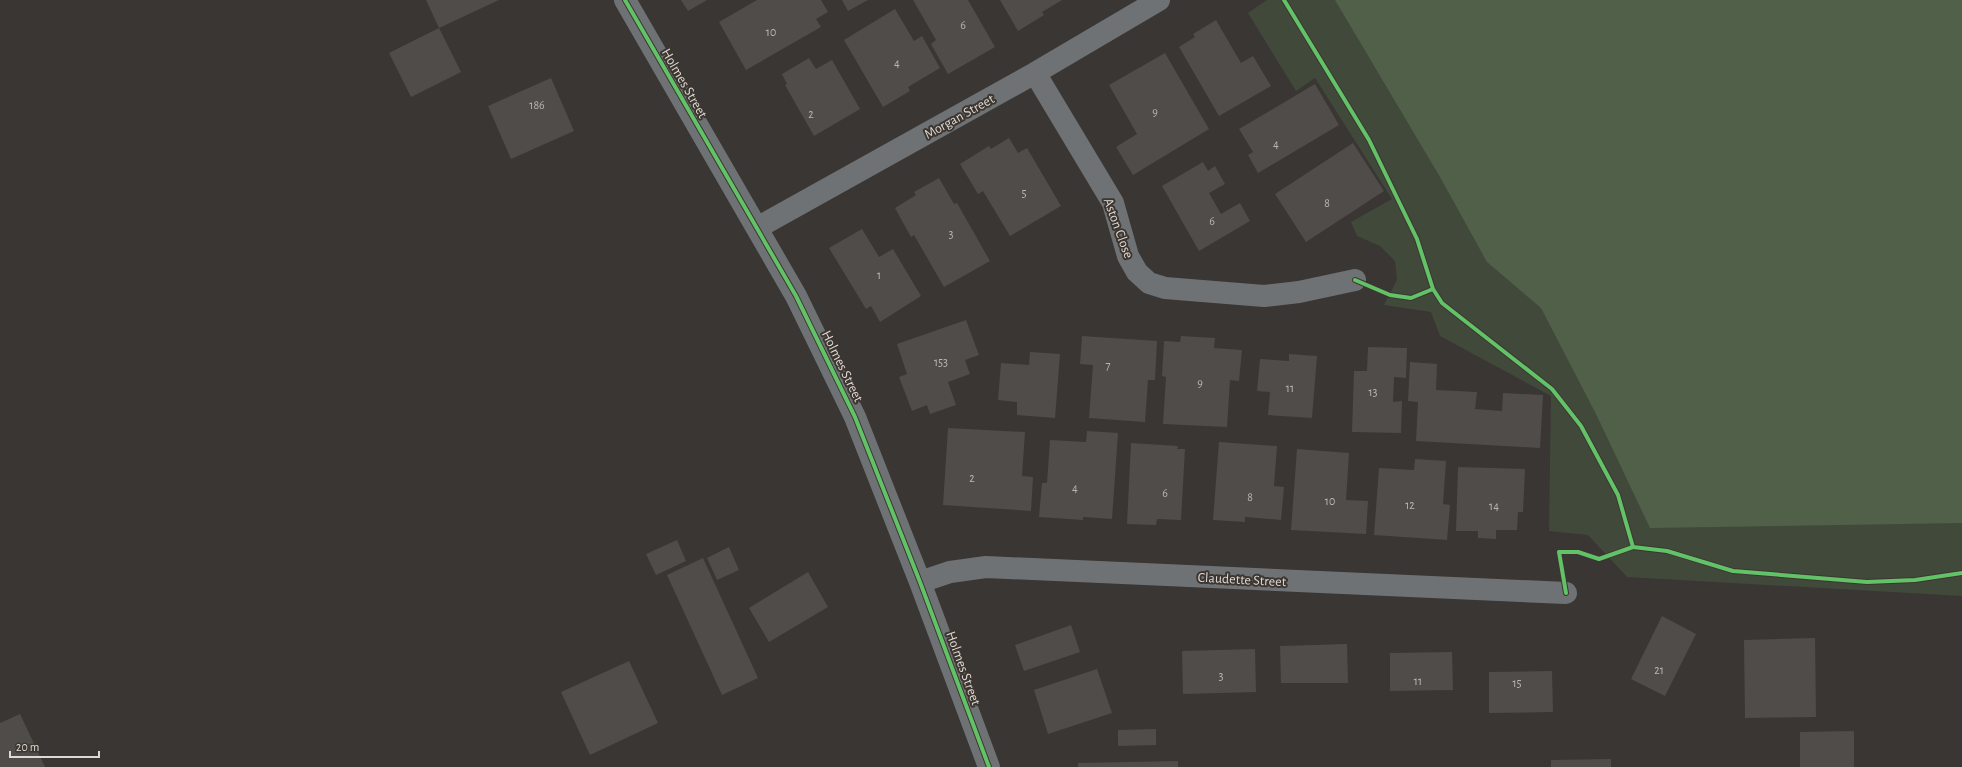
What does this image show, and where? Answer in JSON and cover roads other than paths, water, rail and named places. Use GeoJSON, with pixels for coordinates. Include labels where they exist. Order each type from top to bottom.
{"type":"FeatureCollection","features":[{"type":"Feature","properties":{"kind":"street","name":"Holmes Street"},"geometry":{"type":"LineString","coordinates":[[625,0],[796,296],[856,417],[920,582],[989,767]]}},
{"type":"Feature","properties":{"kind":"street","name":"Morgan Street"},"geometry":{"type":"LineString","coordinates":[[757,228],[1035,73],[1159,0]]}},
{"type":"Feature","properties":{"kind":"street","name":"Aston Close"},"geometry":{"type":"LineString","coordinates":[[1035,73],[1113,203],[1128,256],[1137,272],[1149,283],[1165,288],[1264,296],[1299,292],[1355,280]]}},
{"type":"Feature","properties":{"kind":"street","name":"Claudette Street"},"geometry":{"type":"LineString","coordinates":[[920,582],[950,572],[986,567],[1566,593]]}}]}
